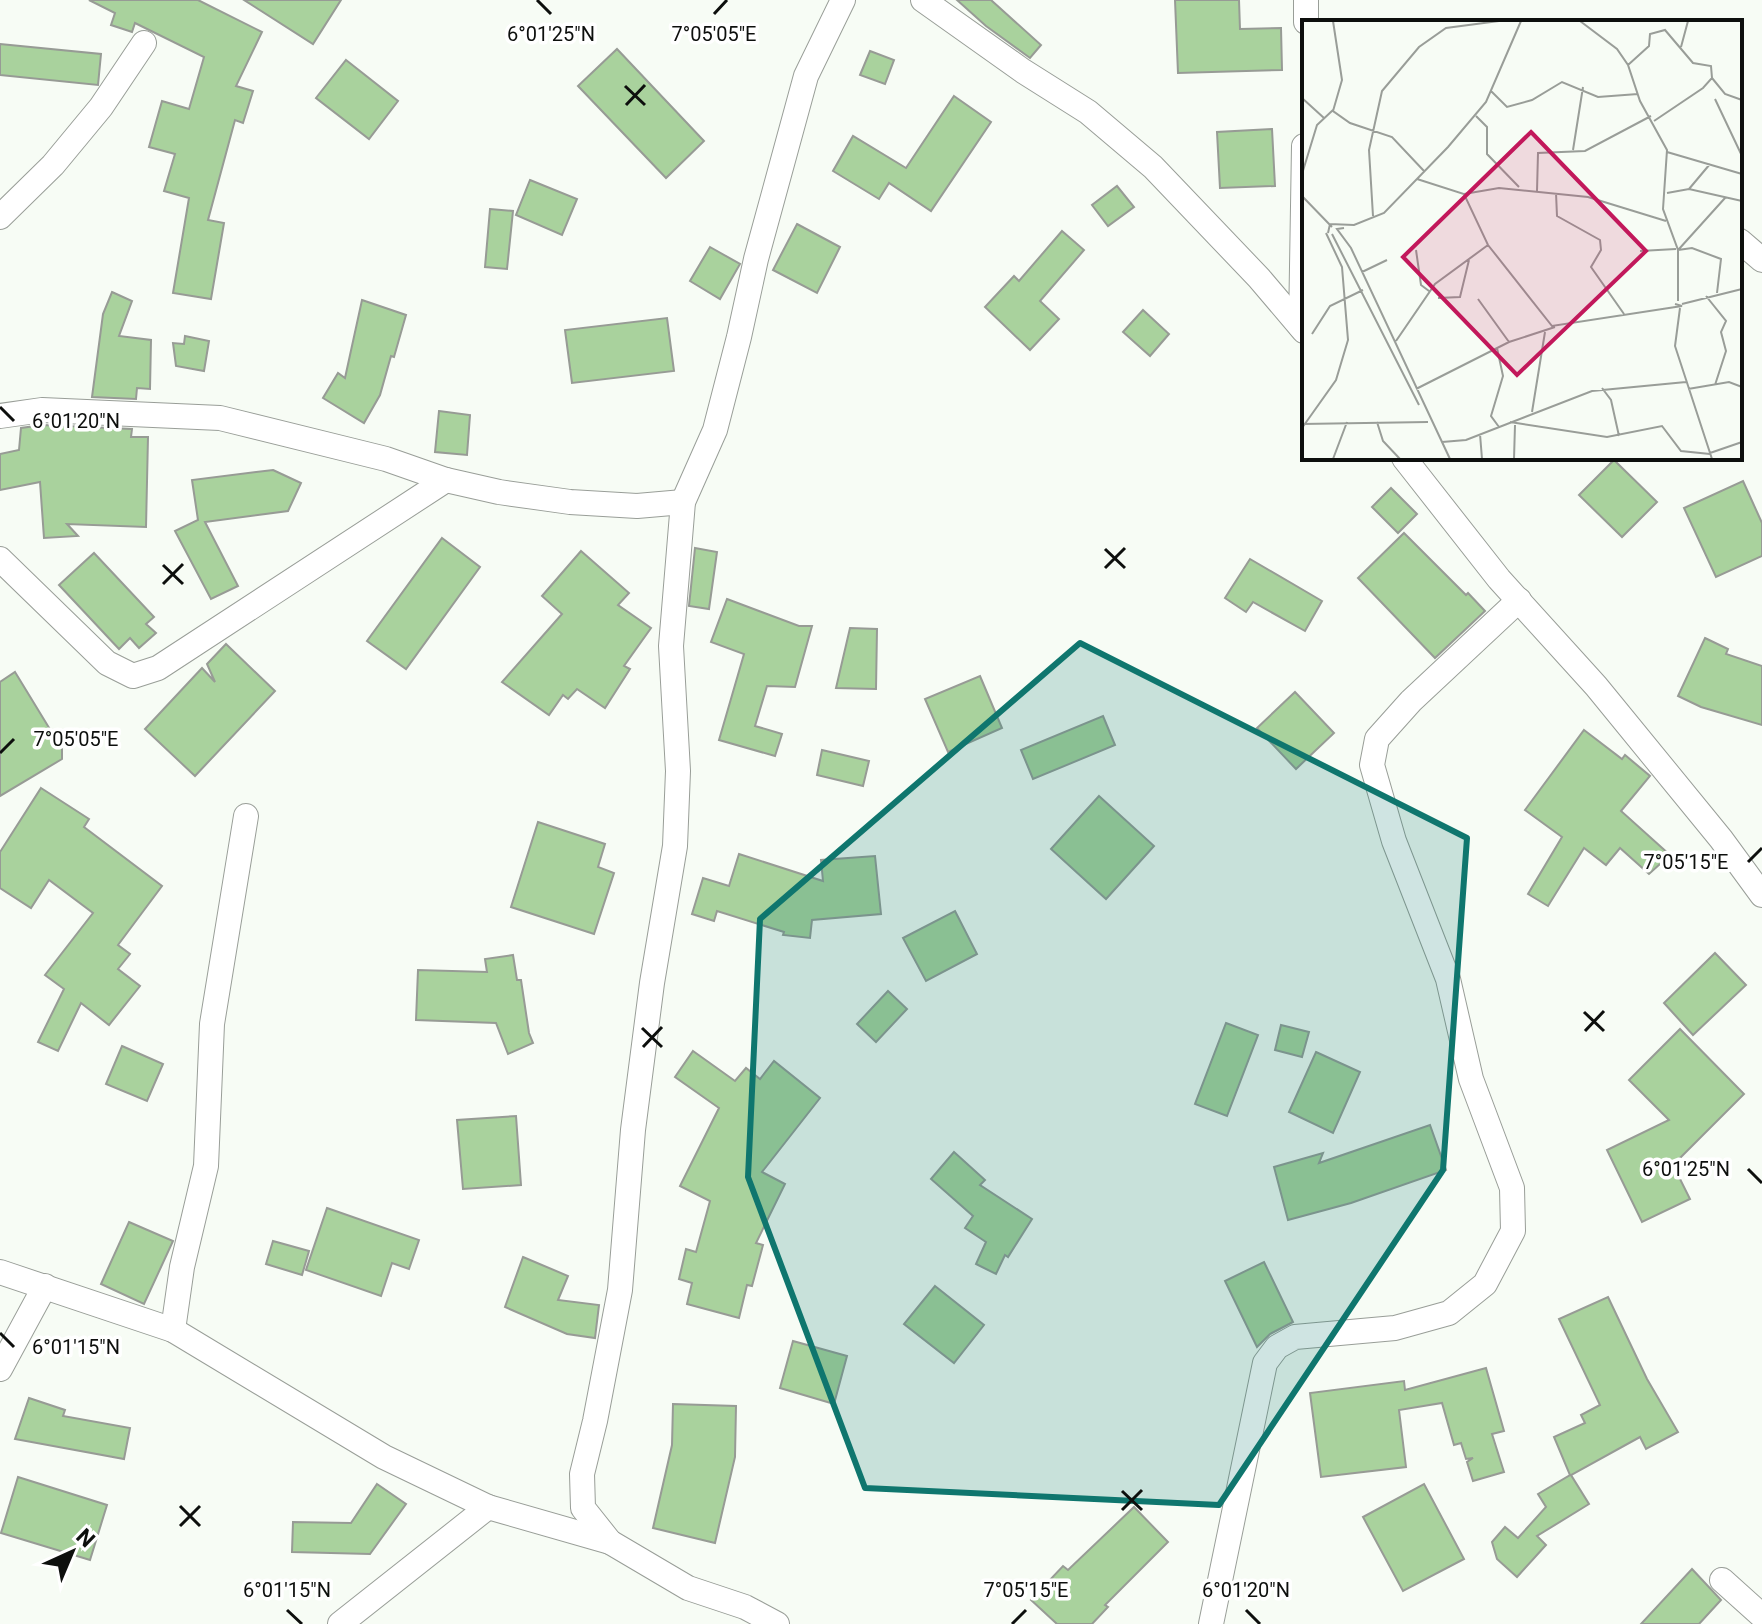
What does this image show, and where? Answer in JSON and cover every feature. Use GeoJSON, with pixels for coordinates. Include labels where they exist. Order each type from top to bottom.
{"type":"FeatureCollection","features":[{"type":"Feature","properties":{"kind":"street"},"geometry":{"type":"LineString","coordinates":[[610,1542],[583,1508],[582,1474],[620,1290],[633,1130],[652,983],[675,846],[678,771],[671,646],[683,502],[715,430],[756,259],[806,76],[843,0]]}},
{"type":"Feature","properties":{"kind":"street"},"geometry":{"type":"LineString","coordinates":[[923,0],[1023,71],[1088,112],[1153,167],[1259,278],[1302,329]]}},
{"type":"Feature","properties":{"kind":"street"},"geometry":{"type":"LineString","coordinates":[[0,217],[53,165],[101,107],[144,43]]}},
{"type":"Feature","properties":{"kind":"street"},"geometry":{"type":"LineString","coordinates":[[1742,243],[1762,260]]}},
{"type":"Feature","properties":{"kind":"street"},"geometry":{"type":"LineString","coordinates":[[0,416],[42,410],[220,418],[386,459],[446,480],[499,492],[570,502],[637,506],[683,502]]}},
{"type":"Feature","properties":{"kind":"street"},"geometry":{"type":"LineString","coordinates":[[1406,460],[1519,600],[1605,697],[1721,839],[1762,895]]}},
{"type":"Feature","properties":{"kind":"street"},"geometry":{"type":"LineString","coordinates":[[0,559],[107,663],[133,676],[158,668],[446,480]]}},
{"type":"Feature","properties":{"kind":"street"},"geometry":{"type":"LineString","coordinates":[[1211,1624],[1265,1363],[1277,1347],[1295,1337],[1395,1328],[1449,1313],[1485,1284],[1513,1231],[1512,1188],[1471,1079],[1448,979],[1394,841],[1372,765],[1377,739],[1411,701],[1519,600]]}},
{"type":"Feature","properties":{"kind":"street"},"geometry":{"type":"LineString","coordinates":[[173,1330],[182,1267],[206,1166],[212,1024],[246,816]]}},
{"type":"Feature","properties":{"kind":"street"},"geometry":{"type":"LineString","coordinates":[[0,1272],[173,1330],[384,1457],[488,1507],[610,1542],[688,1588],[745,1607],[777,1624]]}},
{"type":"Feature","properties":{"kind":"street"},"geometry":{"type":"LineString","coordinates":[[0,1369],[45,1286]]}},
{"type":"Feature","properties":{"kind":"street"},"geometry":{"type":"LineString","coordinates":[[340,1624],[488,1507]]}},
{"type":"Feature","properties":{"kind":"street"},"geometry":{"type":"LineString","coordinates":[[1722,1580],[1762,1616]]}},
{"type":"Feature","properties":{"kind":"highlighted area"},"geometry":{"type":"Polygon","coordinates":[[[1080,643],[1467,838],[1443,1170],[1219,1505],[865,1488],[748,1177],[760,919],[1080,643]]]}},
{"type":"Feature","properties":{"kind":"building"},"geometry":{"type":"Polygon","coordinates":[[[89,0],[198,0],[262,32],[236,86],[253,91],[243,123],[235,120],[208,220],[224,223],[211,299],[173,293],[189,198],[164,191],[175,154],[149,147],[162,101],[189,109],[204,57],[135,23],[132,32],[111,25],[115,13],[89,0]]]}},
{"type":"Feature","properties":{"kind":"building"},"geometry":{"type":"Polygon","coordinates":[[[244,0],[341,0],[313,44],[244,0]]]}},
{"type":"Feature","properties":{"kind":"building"},"geometry":{"type":"Polygon","coordinates":[[[957,0],[991,0],[1041,45],[1030,58],[957,0]]]}},
{"type":"Feature","properties":{"kind":"building"},"geometry":{"type":"Polygon","coordinates":[[[1175,0],[1239,0],[1240,29],[1281,28],[1282,70],[1178,73],[1175,0]]]}},
{"type":"Feature","properties":{"kind":"building"},"geometry":{"type":"Polygon","coordinates":[[[0,44],[101,54],[98,85],[0,75],[0,44]]]}},
{"type":"Feature","properties":{"kind":"building"},"geometry":{"type":"Polygon","coordinates":[[[617,49],[704,141],[666,178],[578,86],[617,49]]]}},
{"type":"Feature","properties":{"kind":"building"},"geometry":{"type":"Polygon","coordinates":[[[870,51],[894,60],[885,84],[860,75],[870,51]]]}},
{"type":"Feature","properties":{"kind":"building"},"geometry":{"type":"Polygon","coordinates":[[[346,60],[398,101],[369,139],[316,98],[346,60]]]}},
{"type":"Feature","properties":{"kind":"building"},"geometry":{"type":"Polygon","coordinates":[[[954,96],[991,122],[931,211],[889,183],[879,199],[833,171],[853,136],[906,168],[954,96]]]}},
{"type":"Feature","properties":{"kind":"building"},"geometry":{"type":"Polygon","coordinates":[[[1272,129],[1275,186],[1220,188],[1217,132],[1272,129]]]}},
{"type":"Feature","properties":{"kind":"building"},"geometry":{"type":"Polygon","coordinates":[[[530,180],[577,199],[562,235],[516,215],[530,180]]]}},
{"type":"Feature","properties":{"kind":"building"},"geometry":{"type":"Polygon","coordinates":[[[1117,186],[1134,207],[1108,226],[1092,205],[1117,186]]]}},
{"type":"Feature","properties":{"kind":"building"},"geometry":{"type":"Polygon","coordinates":[[[490,209],[513,211],[507,269],[485,267],[490,209]]]}},
{"type":"Feature","properties":{"kind":"building"},"geometry":{"type":"Polygon","coordinates":[[[797,224],[840,247],[817,293],[773,270],[797,224]]]}},
{"type":"Feature","properties":{"kind":"building"},"geometry":{"type":"Polygon","coordinates":[[[1062,231],[1084,250],[1040,301],[1059,319],[1030,350],[985,307],[1014,276],[1019,281],[1062,231]]]}},
{"type":"Feature","properties":{"kind":"building"},"geometry":{"type":"Polygon","coordinates":[[[710,247],[740,264],[720,299],[690,281],[710,247]]]}},
{"type":"Feature","properties":{"kind":"building"},"geometry":{"type":"Polygon","coordinates":[[[112,292],[132,301],[119,336],[151,340],[150,389],[137,388],[136,399],[92,397],[103,314],[112,292]]]}},
{"type":"Feature","properties":{"kind":"building"},"geometry":{"type":"Polygon","coordinates":[[[362,300],[406,315],[380,395],[364,423],[323,398],[338,373],[345,378],[362,300]]]}},
{"type":"Feature","properties":{"kind":"building"},"geometry":{"type":"Polygon","coordinates":[[[1143,310],[1169,334],[1150,356],[1123,332],[1143,310]]]}},
{"type":"Feature","properties":{"kind":"building"},"geometry":{"type":"Polygon","coordinates":[[[667,318],[674,371],[572,383],[565,330],[667,318]]]}},
{"type":"Feature","properties":{"kind":"building"},"geometry":{"type":"Polygon","coordinates":[[[185,336],[209,341],[204,371],[176,366],[173,343],[184,344],[185,336]]]}},
{"type":"Feature","properties":{"kind":"building"},"geometry":{"type":"Polygon","coordinates":[[[439,411],[470,415],[467,455],[435,452],[439,411]]]}},
{"type":"Feature","properties":{"kind":"building"},"geometry":{"type":"Polygon","coordinates":[[[43,425],[132,429],[131,437],[148,437],[146,527],[67,524],[78,536],[44,538],[40,482],[0,490],[0,454],[19,450],[21,428],[43,425]]]}},
{"type":"Feature","properties":{"kind":"building"},"geometry":{"type":"Polygon","coordinates":[[[1614,460],[1657,502],[1622,537],[1579,495],[1614,460]]]}},
{"type":"Feature","properties":{"kind":"building"},"geometry":{"type":"Polygon","coordinates":[[[273,470],[301,483],[288,511],[205,522],[238,586],[211,599],[175,531],[198,520],[192,480],[273,470]]]}},
{"type":"Feature","properties":{"kind":"building"},"geometry":{"type":"Polygon","coordinates":[[[1743,481],[1762,523],[1762,556],[1716,577],[1684,508],[1743,481]]]}},
{"type":"Feature","properties":{"kind":"building"},"geometry":{"type":"Polygon","coordinates":[[[1391,488],[1417,514],[1398,533],[1372,507],[1391,488]]]}},
{"type":"Feature","properties":{"kind":"building"},"geometry":{"type":"Polygon","coordinates":[[[1404,533],[1485,611],[1435,658],[1358,578],[1404,533]]]}},
{"type":"Feature","properties":{"kind":"building"},"geometry":{"type":"Polygon","coordinates":[[[442,538],[480,567],[406,669],[367,641],[442,538]]]}},
{"type":"Feature","properties":{"kind":"building"},"geometry":{"type":"Polygon","coordinates":[[[695,548],[717,552],[709,609],[689,606],[695,548]]]}},
{"type":"Feature","properties":{"kind":"building"},"geometry":{"type":"Polygon","coordinates":[[[581,551],[629,593],[618,605],[651,628],[624,666],[630,669],[605,708],[577,689],[568,699],[563,695],[549,715],[502,682],[562,614],[542,596],[581,551]]]}},
{"type":"Feature","properties":{"kind":"building"},"geometry":{"type":"Polygon","coordinates":[[[94,553],[154,617],[146,624],[156,633],[139,648],[130,638],[119,649],[59,585],[94,553]]]}},
{"type":"Feature","properties":{"kind":"building"},"geometry":{"type":"Polygon","coordinates":[[[1250,559],[1322,601],[1305,631],[1253,602],[1246,612],[1225,598],[1250,559]]]}},
{"type":"Feature","properties":{"kind":"building"},"geometry":{"type":"Polygon","coordinates":[[[727,599],[799,626],[812,626],[795,687],[767,686],[755,726],[782,734],[775,756],[719,740],[744,654],[711,642],[727,599]]]}},
{"type":"Feature","properties":{"kind":"building"},"geometry":{"type":"Polygon","coordinates":[[[850,628],[877,629],[876,689],[836,688],[850,628]]]}},
{"type":"Feature","properties":{"kind":"building"},"geometry":{"type":"Polygon","coordinates":[[[1705,638],[1728,649],[1726,654],[1762,666],[1762,725],[1701,707],[1678,696],[1705,638]]]}},
{"type":"Feature","properties":{"kind":"building"},"geometry":{"type":"Polygon","coordinates":[[[226,644],[275,691],[195,776],[145,729],[202,668],[215,682],[207,664],[226,644]]]}},
{"type":"Feature","properties":{"kind":"building"},"geometry":{"type":"Polygon","coordinates":[[[15,672],[62,749],[62,759],[0,796],[0,682],[15,672]]]}},
{"type":"Feature","properties":{"kind":"building"},"geometry":{"type":"Polygon","coordinates":[[[980,676],[1002,728],[948,752],[925,699],[980,676]]]}},
{"type":"Feature","properties":{"kind":"building"},"geometry":{"type":"Polygon","coordinates":[[[1295,692],[1334,733],[1296,769],[1257,728],[1295,692]]]}},
{"type":"Feature","properties":{"kind":"building"},"geometry":{"type":"Polygon","coordinates":[[[1103,716],[1115,745],[1033,779],[1021,750],[1103,716]]]}},
{"type":"Feature","properties":{"kind":"building"},"geometry":{"type":"Polygon","coordinates":[[[1584,730],[1622,759],[1625,755],[1650,776],[1621,811],[1670,855],[1649,874],[1620,848],[1606,865],[1584,848],[1548,906],[1528,894],[1562,837],[1525,810],[1584,730]]]}},
{"type":"Feature","properties":{"kind":"building"},"geometry":{"type":"Polygon","coordinates":[[[822,750],[869,761],[863,786],[817,775],[822,750]]]}},
{"type":"Feature","properties":{"kind":"building"},"geometry":{"type":"Polygon","coordinates":[[[41,788],[89,819],[84,827],[162,886],[118,945],[130,954],[118,969],[140,986],[109,1025],[81,1003],[58,1051],[38,1042],[64,989],[45,975],[93,913],[49,880],[31,908],[0,888],[0,852],[41,788]]]}},
{"type":"Feature","properties":{"kind":"building"},"geometry":{"type":"Polygon","coordinates":[[[1099,796],[1154,846],[1106,899],[1051,849],[1099,796]]]}},
{"type":"Feature","properties":{"kind":"building"},"geometry":{"type":"Polygon","coordinates":[[[538,822],[605,844],[598,867],[614,873],[594,934],[511,907],[538,822]]]}},
{"type":"Feature","properties":{"kind":"building"},"geometry":{"type":"Polygon","coordinates":[[[739,854],[823,881],[821,860],[875,856],[881,914],[812,920],[810,938],[783,935],[784,932],[717,911],[714,921],[692,914],[703,878],[729,886],[739,854]]]}},
{"type":"Feature","properties":{"kind":"building"},"geometry":{"type":"Polygon","coordinates":[[[955,911],[977,954],[926,981],[903,938],[955,911]]]}},
{"type":"Feature","properties":{"kind":"building"},"geometry":{"type":"Polygon","coordinates":[[[1715,953],[1746,985],[1693,1035],[1664,1003],[1715,953]]]}},
{"type":"Feature","properties":{"kind":"building"},"geometry":{"type":"Polygon","coordinates":[[[513,955],[533,1043],[508,1054],[496,1023],[416,1020],[418,970],[487,972],[485,959],[513,955]]]}},
{"type":"Feature","properties":{"kind":"building"},"geometry":{"type":"Polygon","coordinates":[[[888,991],[907,1009],[876,1042],[857,1024],[888,991]]]}},
{"type":"Feature","properties":{"kind":"building"},"geometry":{"type":"Polygon","coordinates":[[[1226,1023],[1258,1035],[1227,1116],[1195,1104],[1226,1023]]]}},
{"type":"Feature","properties":{"kind":"building"},"geometry":{"type":"Polygon","coordinates":[[[1281,1025],[1309,1032],[1302,1057],[1275,1050],[1281,1025]]]}},
{"type":"Feature","properties":{"kind":"building"},"geometry":{"type":"Polygon","coordinates":[[[1680,1029],[1744,1094],[1673,1165],[1690,1199],[1642,1222],[1607,1150],[1669,1120],[1629,1080],[1680,1029]]]}},
{"type":"Feature","properties":{"kind":"building"},"geometry":{"type":"Polygon","coordinates":[[[122,1046],[163,1064],[147,1101],[106,1084],[122,1046]]]}},
{"type":"Feature","properties":{"kind":"building"},"geometry":{"type":"Polygon","coordinates":[[[693,1051],[735,1081],[746,1068],[760,1079],[774,1061],[820,1098],[762,1172],[785,1184],[756,1243],[763,1245],[752,1286],[747,1285],[739,1318],[687,1304],[692,1283],[679,1279],[686,1249],[696,1252],[710,1201],[680,1186],[719,1108],[675,1077],[693,1051]]]}},
{"type":"Feature","properties":{"kind":"building"},"geometry":{"type":"Polygon","coordinates":[[[1316,1052],[1360,1072],[1333,1133],[1289,1112],[1316,1052]]]}},
{"type":"Feature","properties":{"kind":"building"},"geometry":{"type":"Polygon","coordinates":[[[516,1116],[521,1185],[463,1189],[457,1120],[516,1116]]]}},
{"type":"Feature","properties":{"kind":"building"},"geometry":{"type":"Polygon","coordinates":[[[1430,1125],[1446,1170],[1351,1203],[1288,1220],[1274,1167],[1323,1153],[1319,1163],[1430,1125]]]}},
{"type":"Feature","properties":{"kind":"building"},"geometry":{"type":"Polygon","coordinates":[[[954,1152],[985,1180],[980,1185],[1032,1219],[1008,1257],[1005,1255],[996,1274],[976,1264],[986,1242],[965,1228],[973,1216],[931,1179],[954,1152]]]}},
{"type":"Feature","properties":{"kind":"building"},"geometry":{"type":"Polygon","coordinates":[[[327,1208],[419,1240],[409,1269],[392,1263],[381,1296],[306,1270],[327,1208]]]}},
{"type":"Feature","properties":{"kind":"building"},"geometry":{"type":"Polygon","coordinates":[[[129,1222],[173,1241],[144,1304],[101,1284],[129,1222]]]}},
{"type":"Feature","properties":{"kind":"building"},"geometry":{"type":"Polygon","coordinates":[[[273,1241],[309,1251],[302,1275],[266,1264],[273,1241]]]}},
{"type":"Feature","properties":{"kind":"building"},"geometry":{"type":"Polygon","coordinates":[[[523,1257],[568,1276],[558,1300],[599,1305],[595,1338],[567,1334],[505,1307],[523,1257]]]}},
{"type":"Feature","properties":{"kind":"building"},"geometry":{"type":"Polygon","coordinates":[[[1264,1262],[1293,1322],[1270,1334],[1257,1347],[1225,1281],[1264,1262]]]}},
{"type":"Feature","properties":{"kind":"building"},"geometry":{"type":"Polygon","coordinates":[[[935,1286],[984,1325],[954,1363],[904,1324],[935,1286]]]}},
{"type":"Feature","properties":{"kind":"building"},"geometry":{"type":"Polygon","coordinates":[[[1608,1297],[1647,1379],[1678,1432],[1646,1449],[1640,1437],[1571,1475],[1589,1504],[1537,1536],[1546,1545],[1517,1577],[1497,1559],[1492,1542],[1505,1527],[1518,1538],[1546,1507],[1538,1494],[1570,1475],[1554,1437],[1585,1423],[1581,1415],[1600,1405],[1559,1319],[1608,1297]]]}},
{"type":"Feature","properties":{"kind":"building"},"geometry":{"type":"Polygon","coordinates":[[[793,1341],[847,1356],[834,1404],[780,1388],[793,1341]]]}},
{"type":"Feature","properties":{"kind":"building"},"geometry":{"type":"Polygon","coordinates":[[[1486,1368],[1504,1431],[1492,1434],[1504,1472],[1473,1481],[1467,1462],[1473,1458],[1466,1459],[1461,1443],[1454,1445],[1442,1403],[1399,1410],[1406,1467],[1321,1477],[1310,1393],[1404,1381],[1405,1390],[1486,1368]]]}},
{"type":"Feature","properties":{"kind":"building"},"geometry":{"type":"Polygon","coordinates":[[[29,1398],[65,1410],[63,1416],[130,1428],[124,1459],[15,1439],[29,1398]]]}},
{"type":"Feature","properties":{"kind":"building"},"geometry":{"type":"Polygon","coordinates":[[[673,1404],[736,1406],[735,1457],[715,1543],[653,1528],[672,1445],[673,1404]]]}},
{"type":"Feature","properties":{"kind":"building"},"geometry":{"type":"Polygon","coordinates":[[[18,1477],[107,1505],[90,1560],[1,1533],[18,1477]]]}},
{"type":"Feature","properties":{"kind":"building"},"geometry":{"type":"Polygon","coordinates":[[[377,1484],[406,1504],[370,1554],[292,1552],[293,1522],[351,1523],[377,1484]]]}},
{"type":"Feature","properties":{"kind":"building"},"geometry":{"type":"Polygon","coordinates":[[[1424,1484],[1464,1559],[1403,1591],[1363,1517],[1424,1484]]]}},
{"type":"Feature","properties":{"kind":"building"},"geometry":{"type":"Polygon","coordinates":[[[1134,1507],[1168,1542],[1105,1605],[1108,1607],[1092,1624],[1057,1624],[1031,1600],[1063,1566],[1068,1570],[1134,1507]]]}},
{"type":"Feature","properties":{"kind":"building"},"geometry":{"type":"Polygon","coordinates":[[[1692,1569],[1721,1600],[1699,1624],[1641,1624],[1692,1569]]]}}]}
